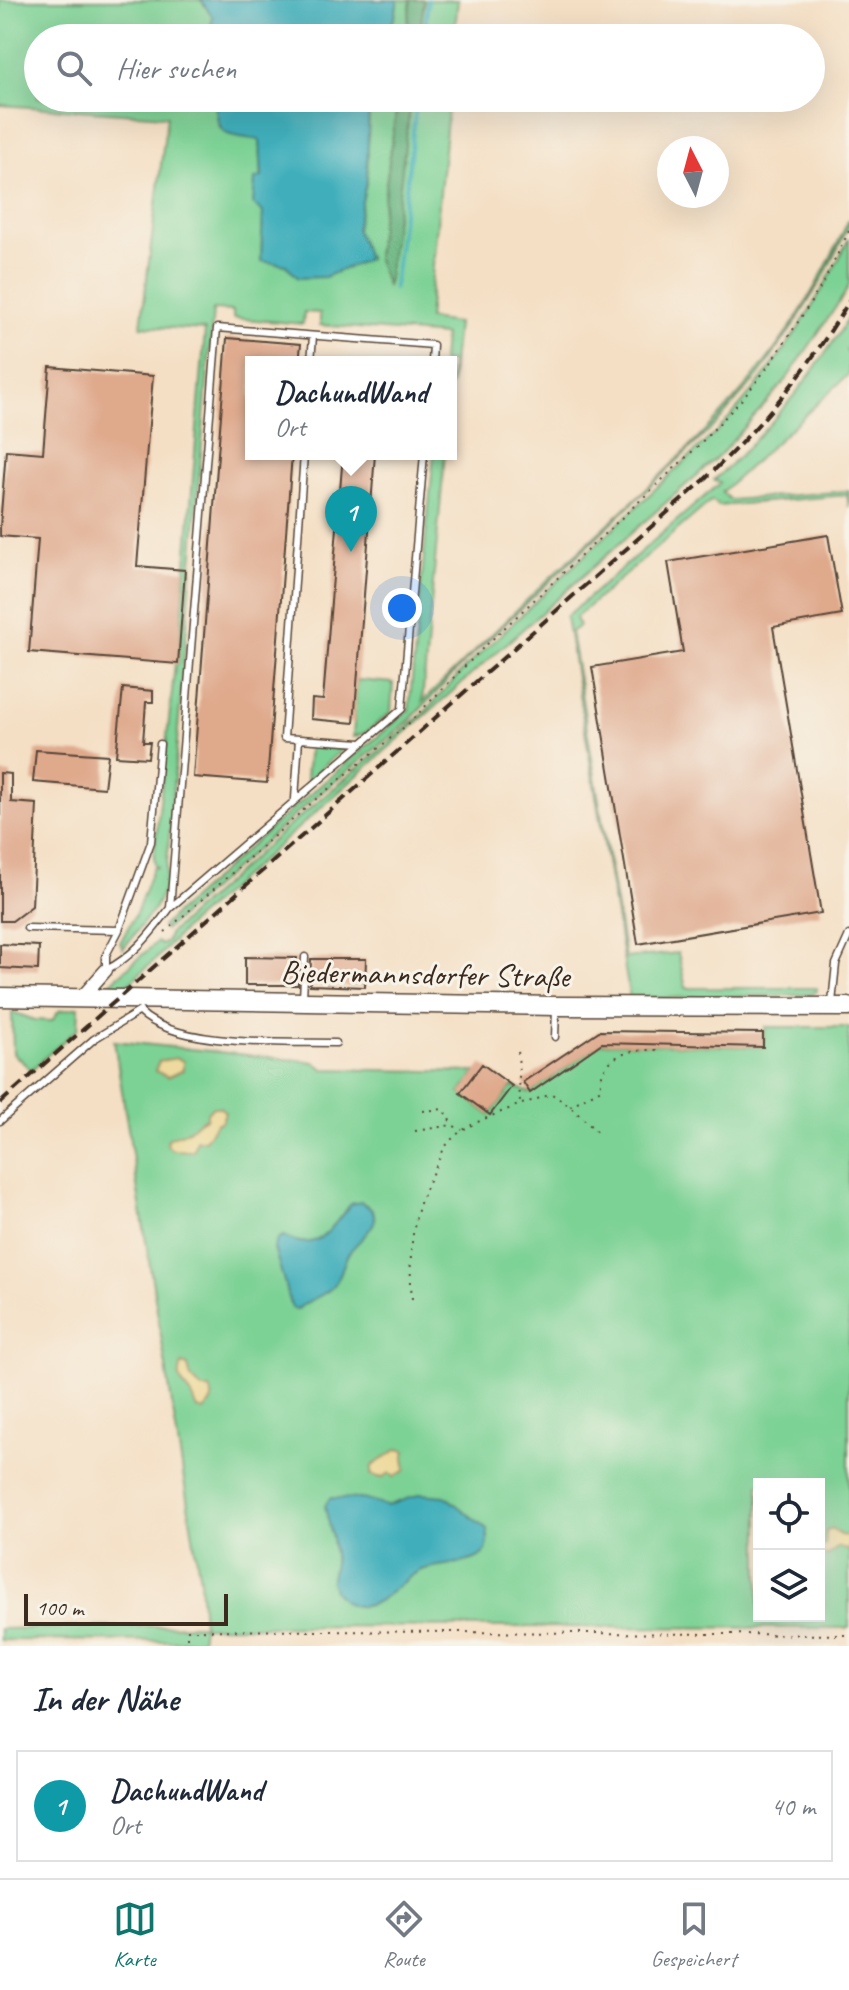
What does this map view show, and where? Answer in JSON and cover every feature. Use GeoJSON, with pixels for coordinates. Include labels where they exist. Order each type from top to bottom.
{"type":"FeatureCollection","features":[{"type":"Feature","properties":{"kind":"main road","name":"Biedermannsdorfer Straße"},"geometry":{"type":"LineString","coordinates":[[0,997],[82,997],[141,1006],[303,1002],[840,1006]]}},
{"type":"Feature","properties":{"kind":"street"},"geometry":{"type":"LineString","coordinates":[[82,997],[106,970]]}},
{"type":"Feature","properties":{"kind":"lane"},"geometry":{"type":"LineString","coordinates":[[170,908],[217,328],[433,345],[432,356]]}},
{"type":"Feature","properties":{"kind":"lane"},"geometry":{"type":"LineString","coordinates":[[311,356],[313,336]]}},
{"type":"Feature","properties":{"kind":"lane"},"geometry":{"type":"LineString","coordinates":[[304,460],[284,738],[361,743]]}},
{"type":"Feature","properties":{"kind":"lane"},"geometry":{"type":"LineString","coordinates":[[160,744],[151,842],[119,930],[106,955],[106,970],[125,960],[170,908],[402,709],[423,460]]}},
{"type":"Feature","properties":{"kind":"lane"},"geometry":{"type":"LineString","coordinates":[[295,799],[299,739]]}},
{"type":"Feature","properties":{"kind":"lane"},"geometry":{"type":"LineString","coordinates":[[27,928],[119,930]]}},
{"type":"Feature","properties":{"kind":"lane"},"geometry":{"type":"LineString","coordinates":[[840,1006],[836,964],[849,935]]}},
{"type":"Feature","properties":{"kind":"lane"},"geometry":{"type":"LineString","coordinates":[[303,1002],[305,957]]}},
{"type":"Feature","properties":{"kind":"lane"},"geometry":{"type":"LineString","coordinates":[[0,1121],[94,1039],[141,1006],[151,1023],[216,1040],[336,1043]]}},
{"type":"Feature","properties":{"kind":"lane"},"geometry":{"type":"LineString","coordinates":[[555,1037],[556,1006]]}},
{"type":"Feature","properties":{"kind":"path"},"geometry":{"type":"LineString","coordinates":[[148,936],[167,932],[316,799],[408,724],[483,648],[696,448],[745,396],[774,359],[824,282],[849,231]]}},
{"type":"Feature","properties":{"kind":"path"},"geometry":{"type":"LineString","coordinates":[[518,1047],[520,1104]]}},
{"type":"Feature","properties":{"kind":"path"},"geometry":{"type":"LineString","coordinates":[[570,1106],[601,1089],[600,1078],[605,1067],[625,1052],[633,1049],[657,1050]]}},
{"type":"Feature","properties":{"kind":"path"},"geometry":{"type":"LineString","coordinates":[[412,1299],[409,1268],[415,1216],[427,1183],[449,1141],[463,1130],[520,1104],[552,1094],[570,1106],[598,1133]]}},
{"type":"Feature","properties":{"kind":"path"},"geometry":{"type":"LineString","coordinates":[[423,1111],[443,1109],[452,1125]]}},
{"type":"Feature","properties":{"kind":"path"},"geometry":{"type":"LineString","coordinates":[[415,1131],[452,1125],[463,1130]]}},
{"type":"Feature","properties":{"kind":"path"},"geometry":{"type":"LineString","coordinates":[[187,1646],[187,1630],[849,1635]]}},
{"type":"Feature","properties":{"kind":"green space"},"geometry":{"type":"Polygon","coordinates":[[[0,0],[201,0],[212,16],[212,24],[24,24],[24,107],[0,105],[0,0]]]}},
{"type":"Feature","properties":{"kind":"green space"},"geometry":{"type":"Polygon","coordinates":[[[398,0],[411,0],[408,24],[392,24],[398,0]]]}},
{"type":"Feature","properties":{"kind":"green space"},"geometry":{"type":"Polygon","coordinates":[[[411,0],[424,0],[421,24],[408,24],[411,0]]]}},
{"type":"Feature","properties":{"kind":"green space"},"geometry":{"type":"Polygon","coordinates":[[[424,0],[458,0],[455,24],[421,24],[424,0]]]}},
{"type":"Feature","properties":{"kind":"green space"},"geometry":{"type":"Polygon","coordinates":[[[106,112],[216,112],[219,128],[260,139],[263,212],[261,261],[356,229],[367,178],[369,112],[396,112],[376,256],[387,285],[409,112],[448,112],[428,319],[457,323],[454,356],[442,356],[444,335],[320,325],[320,313],[304,312],[303,324],[233,318],[233,311],[213,310],[165,887],[154,909],[123,949],[120,943],[137,911],[153,868],[159,867],[155,866],[154,857],[175,664],[178,664],[205,330],[141,326],[167,116],[106,112]]]}},
{"type":"Feature","properties":{"kind":"green space"},"geometry":{"type":"Polygon","coordinates":[[[396,112],[409,112],[387,287],[376,257],[396,112]]]}},
{"type":"Feature","properties":{"kind":"green space"},"geometry":{"type":"Polygon","coordinates":[[[849,219],[849,226],[824,276],[794,325],[759,375],[716,424],[467,660],[409,721],[306,805],[165,930],[162,927],[268,830],[409,710],[433,460],[444,460],[422,702],[718,418],[776,348],[821,276],[849,219]]]}},
{"type":"Feature","properties":{"kind":"green space"},"geometry":{"type":"Polygon","coordinates":[[[849,238],[849,285],[844,295],[786,380],[722,453],[186,927],[121,990],[114,989],[109,984],[157,942],[161,945],[167,941],[169,934],[284,830],[424,713],[466,667],[717,431],[774,364],[822,290],[849,238]]]}},
{"type":"Feature","properties":{"kind":"green space"},"geometry":{"type":"Polygon","coordinates":[[[849,317],[849,347],[846,350],[849,374],[722,492],[730,500],[849,491],[849,507],[847,495],[718,506],[712,500],[576,617],[579,626],[571,632],[625,958],[678,953],[686,988],[817,990],[812,994],[799,995],[630,999],[566,617],[720,483],[714,480],[788,403],[849,317]]]}},
{"type":"Feature","properties":{"kind":"green space"},"geometry":{"type":"Polygon","coordinates":[[[357,680],[393,683],[391,712],[365,733],[353,737],[357,680]]]}},
{"type":"Feature","properties":{"kind":"green space"},"geometry":{"type":"Polygon","coordinates":[[[309,746],[343,749],[308,780],[309,746]]]}},
{"type":"Feature","properties":{"kind":"green space"},"geometry":{"type":"Polygon","coordinates":[[[79,1007],[78,1028],[31,1070],[13,1053],[12,1012],[35,1020],[52,1021],[59,1011],[79,1007]]]}},
{"type":"Feature","properties":{"kind":"green space"},"geometry":{"type":"Polygon","coordinates":[[[766,1027],[849,1027],[849,1628],[203,1626],[201,1641],[0,1640],[0,1629],[203,1625],[200,1580],[114,1041],[314,1062],[324,1069],[476,1072],[460,1093],[490,1115],[512,1086],[530,1093],[602,1043],[762,1047],[766,1027]]]}},
{"type":"Feature","properties":{"kind":"sand"},"geometry":{"type":"Polygon","coordinates":[[[177,1058],[183,1061],[183,1070],[168,1077],[155,1071],[159,1061],[177,1058]]]}},
{"type":"Feature","properties":{"kind":"sand"},"geometry":{"type":"Polygon","coordinates":[[[213,1107],[220,1107],[225,1112],[222,1121],[216,1124],[205,1140],[196,1140],[193,1151],[168,1147],[167,1140],[207,1118],[207,1112],[213,1107]]]}},
{"type":"Feature","properties":{"kind":"sand"},"geometry":{"type":"Polygon","coordinates":[[[182,1364],[188,1366],[191,1378],[202,1389],[210,1389],[212,1401],[204,1411],[198,1409],[182,1383],[182,1364]]]}},
{"type":"Feature","properties":{"kind":"sand"},"geometry":{"type":"Polygon","coordinates":[[[398,1449],[406,1451],[406,1470],[394,1477],[390,1473],[382,1478],[371,1475],[372,1466],[398,1449]]]}},
{"type":"Feature","properties":{"kind":"sand"},"geometry":{"type":"Polygon","coordinates":[[[833,1529],[840,1535],[849,1536],[849,1551],[838,1547],[825,1555],[826,1531],[833,1529]]]}},
{"type":"Feature","properties":{"kind":"water"},"geometry":{"type":"Polygon","coordinates":[[[201,0],[398,0],[392,24],[212,24],[212,16],[201,0]]]}},
{"type":"Feature","properties":{"kind":"water"},"geometry":{"type":"Polygon","coordinates":[[[217,112],[369,112],[367,178],[356,229],[368,259],[325,277],[298,278],[286,265],[261,261],[263,212],[253,204],[255,179],[262,177],[260,140],[230,135],[221,128],[217,112]]]}},
{"type":"Feature","properties":{"kind":"water"},"geometry":{"type":"Polygon","coordinates":[[[361,1202],[375,1216],[370,1230],[351,1250],[330,1289],[298,1309],[292,1308],[274,1248],[278,1239],[283,1236],[306,1243],[315,1241],[351,1204],[361,1202]]]}},
{"type":"Feature","properties":{"kind":"water"},"geometry":{"type":"Polygon","coordinates":[[[421,1494],[445,1496],[487,1529],[488,1544],[484,1553],[472,1560],[419,1571],[369,1605],[359,1606],[343,1600],[331,1580],[334,1548],[325,1506],[330,1498],[363,1499],[387,1506],[421,1494]]]}},
{"type":"Feature","properties":{"kind":"building"},"geometry":{"type":"Polygon","coordinates":[[[227,338],[301,344],[300,356],[245,356],[245,460],[292,460],[267,783],[193,777],[227,338]]]}},
{"type":"Feature","properties":{"kind":"building"},"geometry":{"type":"Polygon","coordinates":[[[50,367],[153,376],[137,566],[185,570],[178,664],[29,652],[38,539],[0,536],[0,527],[6,450],[43,453],[50,367]]]}},
{"type":"Feature","properties":{"kind":"building"},"geometry":{"type":"Polygon","coordinates":[[[343,460],[375,460],[354,723],[311,719],[312,699],[323,700],[343,460]]]}},
{"type":"Feature","properties":{"kind":"building"},"geometry":{"type":"Polygon","coordinates":[[[828,535],[842,615],[773,627],[821,913],[638,944],[592,667],[683,652],[668,562],[828,535]]]}},
{"type":"Feature","properties":{"kind":"building"},"geometry":{"type":"Polygon","coordinates":[[[123,688],[153,691],[153,702],[146,702],[143,742],[150,742],[148,758],[116,756],[123,688]]]}},
{"type":"Feature","properties":{"kind":"building"},"geometry":{"type":"Polygon","coordinates":[[[36,750],[108,755],[104,788],[33,782],[36,750]]]}},
{"type":"Feature","properties":{"kind":"building"},"geometry":{"type":"Polygon","coordinates":[[[0,773],[11,774],[11,802],[37,804],[32,906],[12,921],[0,921],[0,773]]]}},
{"type":"Feature","properties":{"kind":"building"},"geometry":{"type":"Polygon","coordinates":[[[0,944],[39,946],[38,970],[0,968],[0,944]]]}},
{"type":"Feature","properties":{"kind":"building"},"geometry":{"type":"Polygon","coordinates":[[[245,957],[297,958],[298,985],[245,985],[245,957]]]}},
{"type":"Feature","properties":{"kind":"building"},"geometry":{"type":"Polygon","coordinates":[[[311,959],[366,959],[365,987],[310,985],[311,959]]]}},
{"type":"Feature","properties":{"kind":"building"},"geometry":{"type":"Polygon","coordinates":[[[599,1031],[763,1033],[763,1047],[602,1043],[530,1093],[523,1082],[599,1031]]]}},
{"type":"Feature","properties":{"kind":"building"},"geometry":{"type":"Polygon","coordinates":[[[482,1064],[512,1086],[490,1115],[460,1093],[482,1064]]]}},
{"type":"Feature","properties":{"kind":"waterway"},"geometry":{"type":"LineString","coordinates":[[425,24],[428,0]]}},
{"type":"Feature","properties":{"kind":"waterway"},"geometry":{"type":"LineString","coordinates":[[394,288],[415,112]]}},
{"type":"Feature","properties":{"kind":"railway"},"geometry":{"type":"LineString","coordinates":[[0,1103],[703,481],[782,396],[849,301]]}},
{"type":"Feature","properties":{"kind":"place","name":"DachundWand"},"geometry":{"type":"Point","coordinates":[351,552]}}]}
